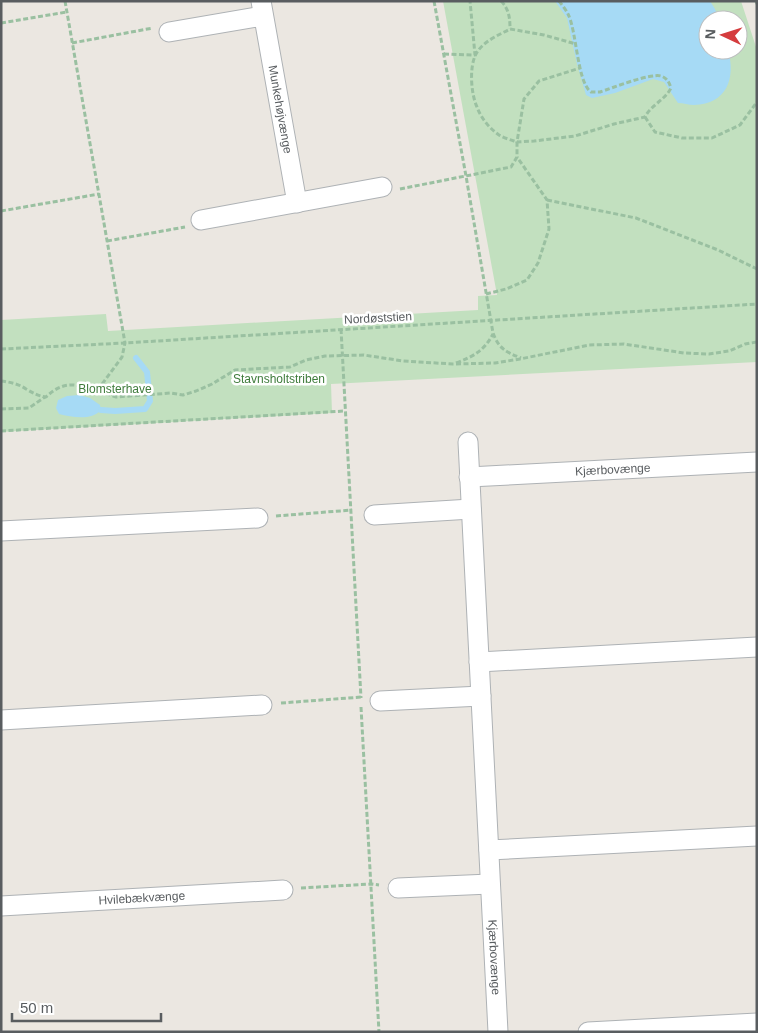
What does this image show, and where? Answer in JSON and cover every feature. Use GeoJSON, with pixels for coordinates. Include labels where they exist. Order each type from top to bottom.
{"type":"FeatureCollection","features":[{"type":"Feature","properties":{"kind":"street","name":"Munkehøjvænge"},"geometry":{"type":"LineString","coordinates":[[169,32],[262,9],[297,203]]}},
{"type":"Feature","properties":{"kind":"street"},"geometry":{"type":"LineString","coordinates":[[201,220],[382,188]]}},
{"type":"Feature","properties":{"kind":"street","name":"Kjærbovænge"},"geometry":{"type":"LineString","coordinates":[[468,442],[498,1032]]}},
{"type":"Feature","properties":{"kind":"street","name":"Kjærbovænge"},"geometry":{"type":"LineString","coordinates":[[469,477],[757,462]]}},
{"type":"Feature","properties":{"kind":"street"},"geometry":{"type":"LineString","coordinates":[[374,514],[471,509]]}},
{"type":"Feature","properties":{"kind":"street"},"geometry":{"type":"LineString","coordinates":[[1,531],[258,518]]}},
{"type":"Feature","properties":{"kind":"street"},"geometry":{"type":"LineString","coordinates":[[479,662],[757,647]]}},
{"type":"Feature","properties":{"kind":"street"},"geometry":{"type":"LineString","coordinates":[[380,701],[481,696]]}},
{"type":"Feature","properties":{"kind":"street"},"geometry":{"type":"LineString","coordinates":[[1,720],[262,705]]}},
{"type":"Feature","properties":{"kind":"street"},"geometry":{"type":"LineString","coordinates":[[489,850],[757,836]]}},
{"type":"Feature","properties":{"kind":"street"},"geometry":{"type":"LineString","coordinates":[[398,888],[490,884]]}},
{"type":"Feature","properties":{"kind":"street","name":"Hvilebækvænge"},"geometry":{"type":"LineString","coordinates":[[1,906],[283,890]]}},
{"type":"Feature","properties":{"kind":"street"},"geometry":{"type":"LineString","coordinates":[[588,1032],[757,1023]]}},
{"type":"Feature","properties":{"kind":"path"},"geometry":{"type":"LineString","coordinates":[[65,1],[125,343],[122,357],[97,391]]}},
{"type":"Feature","properties":{"kind":"path"},"geometry":{"type":"LineString","coordinates":[[434,1],[493,333],[496,342],[506,352],[522,359]]}},
{"type":"Feature","properties":{"kind":"path"},"geometry":{"type":"LineString","coordinates":[[470,1],[475,55],[471,72],[476,106],[484,121],[499,135],[517,142],[576,136],[645,117],[668,94],[671,88],[669,81],[662,76],[652,76],[600,92],[592,92],[587,89],[580,68],[569,15],[559,1]]}},
{"type":"Feature","properties":{"kind":"path"},"geometry":{"type":"LineString","coordinates":[[501,1],[506,6],[510,19],[510,29]]}},
{"type":"Feature","properties":{"kind":"path"},"geometry":{"type":"LineString","coordinates":[[1,23],[67,12]]}},
{"type":"Feature","properties":{"kind":"path"},"geometry":{"type":"LineString","coordinates":[[72,43],[161,26],[169,32]]}},
{"type":"Feature","properties":{"kind":"path"},"geometry":{"type":"LineString","coordinates":[[475,55],[482,45],[510,29],[544,35],[576,44]]}},
{"type":"Feature","properties":{"kind":"path"},"geometry":{"type":"LineString","coordinates":[[444,54],[475,55]]}},
{"type":"Feature","properties":{"kind":"path"},"geometry":{"type":"LineString","coordinates":[[382,188],[391,190],[511,167],[517,157],[517,142],[524,99],[539,81],[580,68]]}},
{"type":"Feature","properties":{"kind":"path"},"geometry":{"type":"LineString","coordinates":[[645,117],[655,132],[682,138],[712,138],[740,125],[757,102]]}},
{"type":"Feature","properties":{"kind":"path"},"geometry":{"type":"LineString","coordinates":[[486,294],[506,289],[527,280],[538,263],[549,229],[548,200],[517,157]]}},
{"type":"Feature","properties":{"kind":"path"},"geometry":{"type":"LineString","coordinates":[[1,211],[98,194]]}},
{"type":"Feature","properties":{"kind":"path"},"geometry":{"type":"LineString","coordinates":[[548,200],[636,218],[718,250],[757,268]]}},
{"type":"Feature","properties":{"kind":"path"},"geometry":{"type":"LineString","coordinates":[[107,241],[195,226],[201,220]]}},
{"type":"Feature","properties":{"kind":"path","name":"Nordøststien"},"geometry":{"type":"LineString","coordinates":[[1,349],[757,304]]}},
{"type":"Feature","properties":{"kind":"path"},"geometry":{"type":"LineString","coordinates":[[341,329],[379,1032]]}},
{"type":"Feature","properties":{"kind":"path"},"geometry":{"type":"LineString","coordinates":[[453,364],[478,353],[487,344],[493,333]]}},
{"type":"Feature","properties":{"kind":"path"},"geometry":{"type":"LineString","coordinates":[[1,409],[29,408],[53,390],[65,385],[79,384],[116,397],[171,393],[183,395],[196,392],[235,370],[290,367],[306,360],[324,356],[364,355],[403,361],[453,364],[522,359],[589,345],[624,344],[684,353],[709,354],[729,351],[745,344],[757,342]]}},
{"type":"Feature","properties":{"kind":"path"},"geometry":{"type":"LineString","coordinates":[[1,381],[9,382],[39,396],[46,397]]}},
{"type":"Feature","properties":{"kind":"path"},"geometry":{"type":"LineString","coordinates":[[1,431],[345,411]]}},
{"type":"Feature","properties":{"kind":"path"},"geometry":{"type":"LineString","coordinates":[[258,518],[350,510]]}},
{"type":"Feature","properties":{"kind":"path"},"geometry":{"type":"LineString","coordinates":[[262,705],[361,697]]}},
{"type":"Feature","properties":{"kind":"path"},"geometry":{"type":"LineString","coordinates":[[283,890],[371,884]]}},
{"type":"Feature","properties":{"kind":"green space"},"geometry":{"type":"Polygon","coordinates":[[[443,1],[741,1],[744,10],[698,10],[698,60],[748,60],[748,22],[757,50],[757,362],[331,384],[332,413],[1,432],[1,320],[106,314],[108,331],[478,310],[478,296],[497,295],[443,1]]]}},
{"type":"Feature","properties":{"kind":"water"},"geometry":{"type":"Polygon","coordinates":[[[555,1],[710,1],[715,10],[698,10],[698,60],[730,60],[731,70],[726,88],[714,100],[694,105],[678,103],[664,82],[653,79],[615,93],[592,98],[586,95],[567,18],[555,1]]]}},
{"type":"Feature","properties":{"kind":"water"},"geometry":{"type":"Polygon","coordinates":[[[79,395],[90,398],[100,405],[101,410],[87,417],[59,414],[56,408],[58,400],[67,396],[79,395]]]}},
{"type":"Feature","properties":{"kind":"waterway"},"geometry":{"type":"LineString","coordinates":[[101,410],[145,409],[150,401],[147,372],[136,358]]}},
{"type":"Feature","properties":{"kind":"park label","name":"Stavnsholtstriben"},"geometry":{"type":"Point","coordinates":[279,379]}},
{"type":"Feature","properties":{"kind":"park label","name":"Blomsterhave"},"geometry":{"type":"Point","coordinates":[115,389]}}]}
